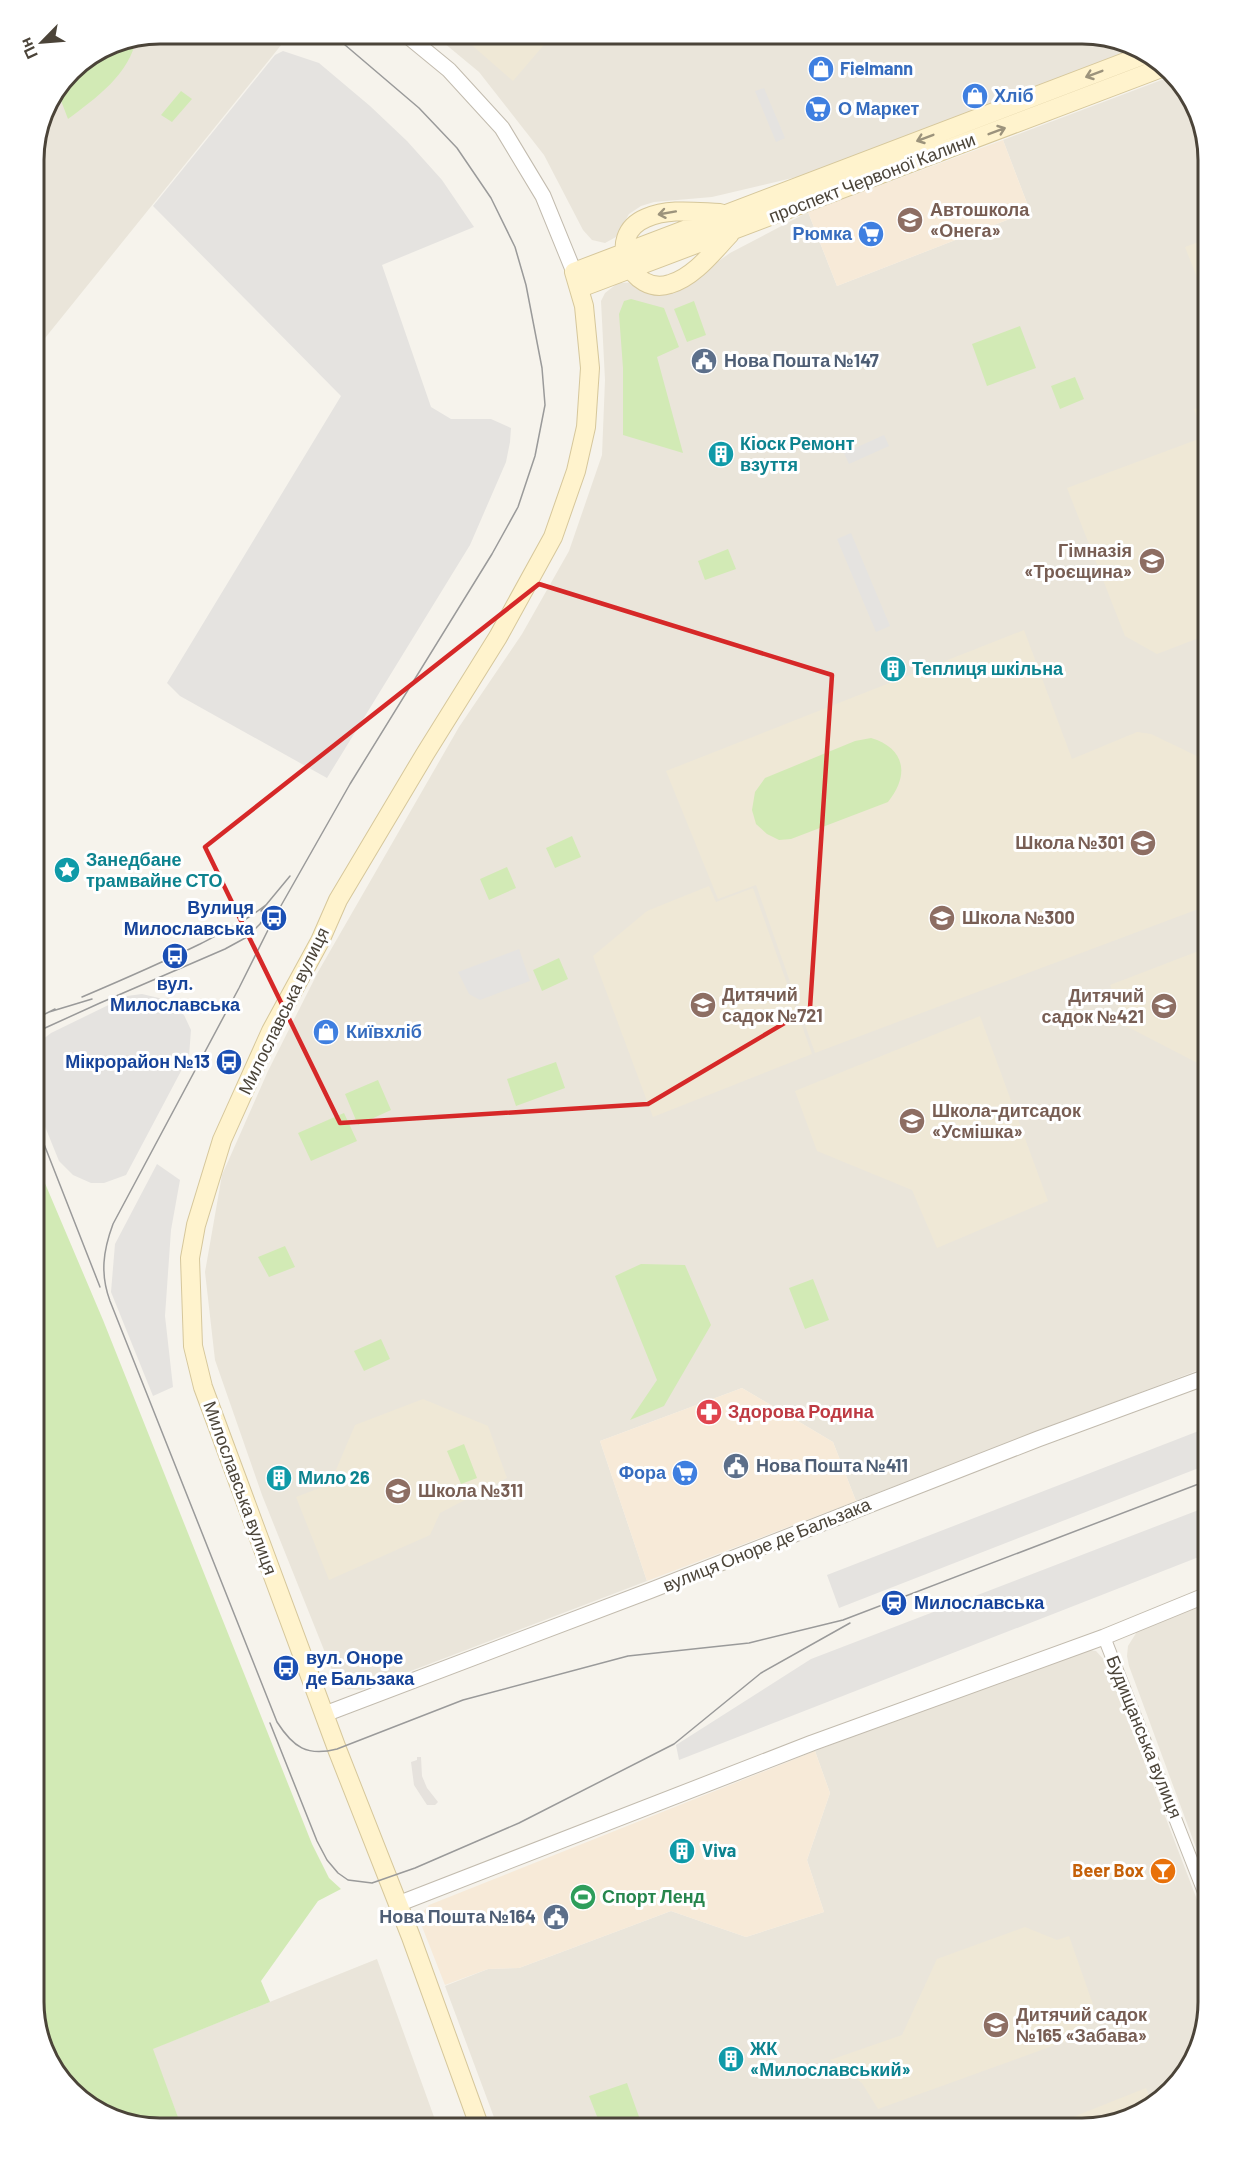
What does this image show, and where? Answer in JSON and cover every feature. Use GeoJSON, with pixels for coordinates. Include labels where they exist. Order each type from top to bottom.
{"type":"FeatureCollection","features":[{"type":"Feature","properties":{"kind":"main road","name":"проспект Червоної Калини"},"geometry":{"type":"LineString","coordinates":[[577,280],[729,222],[1138,57]]}},
{"type":"Feature","properties":{"kind":"main road","name":"проспект Червоної Калини"},"geometry":{"type":"LineString","coordinates":[[729,222],[1156,70]]}},
{"type":"Feature","properties":{"kind":"main road"},"geometry":{"type":"LineString","coordinates":[[684,211],[729,222],[705,260],[672,284],[654,285],[639,278],[627,262],[625,240],[633,228],[645,218],[684,211]]}},
{"type":"Feature","properties":{"kind":"main road","name":"Милославська вулиця"},"geometry":{"type":"LineString","coordinates":[[476,2117],[203,1387],[193,1346],[190,1258],[196,1225],[222,1140],[271,1031],[320,941],[338,900],[498,638],[553,537],[576,471],[586,427],[590,368],[584,306],[577,280]]}},
{"type":"Feature","properties":{"kind":"street","name":"Милославська вулиця"},"geometry":{"type":"LineString","coordinates":[[417,44],[448,70],[502,128],[543,196],[577,280]]}},
{"type":"Feature","properties":{"kind":"street","name":"вулиця Оноре де Бальзака"},"geometry":{"type":"LineString","coordinates":[[325,1714],[649,1592],[1038,1439],[1198,1380]]}},
{"type":"Feature","properties":{"kind":"street"},"geometry":{"type":"LineString","coordinates":[[398,1904],[812,1743],[1104,1637],[1198,1599]]}},
{"type":"Feature","properties":{"kind":"street","name":"Будищанська вулиця"},"geometry":{"type":"LineString","coordinates":[[1104,1637],[1198,1877]]}},
{"type":"Feature","properties":{"kind":"highlighted area"},"geometry":{"type":"Polygon","coordinates":[[[539,584],[832,675],[810,1008],[648,1104],[340,1123],[205,847],[539,584]]]}},
{"type":"Feature","properties":{"kind":"shaded area"},"geometry":{"type":"Polygon","coordinates":[[[151,44],[282,44],[44,339],[44,144],[52,115],[67,89],[77,77],[95,63],[129,47],[151,44]]]}},
{"type":"Feature","properties":{"kind":"shaded area"},"geometry":{"type":"Polygon","coordinates":[[[445,44],[1091,44],[1127,53],[805,175],[712,197],[654,202],[641,206],[629,214],[616,237],[605,243],[592,240],[583,230],[544,155],[479,72],[445,44]]]}},
{"type":"Feature","properties":{"kind":"shaded area"},"geometry":{"type":"Polygon","coordinates":[[[471,44],[545,44],[513,81],[471,44]]]}},
{"type":"Feature","properties":{"kind":"shaded area"},"geometry":{"type":"Polygon","coordinates":[[[283,51],[319,63],[370,106],[407,141],[442,180],[474,227],[382,265],[431,407],[451,419],[491,419],[511,428],[506,462],[470,545],[327,778],[180,696],[167,683],[341,396],[153,206],[275,55],[283,51]]]}},
{"type":"Feature","properties":{"kind":"shaded area"},"geometry":{"type":"Polygon","coordinates":[[[1165,78],[1187,108],[1198,144],[1198,1370],[856,1501],[833,1442],[742,1388],[600,1441],[647,1581],[361,1690],[348,1689],[336,1680],[262,1495],[215,1360],[205,1272],[222,1175],[268,1071],[318,972],[459,727],[522,634],[569,551],[602,455],[605,380],[601,301],[605,293],[618,283],[692,280],[730,253],[808,212],[837,286],[1030,211],[1003,140],[1165,78]]]}},
{"type":"Feature","properties":{"kind":"shaded area"},"geometry":{"type":"Polygon","coordinates":[[[764,88],[785,138],[776,142],[755,91],[764,88]]]}},
{"type":"Feature","properties":{"kind":"shaded area"},"geometry":{"type":"Polygon","coordinates":[[[1003,140],[1030,211],[837,286],[808,212],[1003,140]]]}},
{"type":"Feature","properties":{"kind":"shaded area"},"geometry":{"type":"Polygon","coordinates":[[[1198,242],[1198,280],[1185,247],[1198,242]]]}},
{"type":"Feature","properties":{"kind":"shaded area","name":"Гімназія «Троєщина»"},"geometry":{"type":"Polygon","coordinates":[[[1198,408],[1198,420],[1194,409],[1198,408]]]}},
{"type":"Feature","properties":{"kind":"shaded area"},"geometry":{"type":"Polygon","coordinates":[[[884,435],[889,446],[849,464],[844,453],[884,435]]]}},
{"type":"Feature","properties":{"kind":"shaded area","name":"Гімназія «Троєщина»"},"geometry":{"type":"Polygon","coordinates":[[[1198,439],[1198,638],[1157,654],[1125,636],[1067,488],[1198,439]]]}},
{"type":"Feature","properties":{"kind":"shaded area"},"geometry":{"type":"Polygon","coordinates":[[[851,533],[890,626],[876,632],[837,539],[851,533]]]}},
{"type":"Feature","properties":{"kind":"shaded area"},"geometry":{"type":"Polygon","coordinates":[[[1024,630],[1072,759],[1137,732],[1151,734],[1197,756],[1198,909],[815,1053],[756,885],[718,899],[666,771],[1024,630]]]}},
{"type":"Feature","properties":{"kind":"shaded area","name":"Дитячий садок №721"},"geometry":{"type":"Polygon","coordinates":[[[709,886],[716,902],[753,888],[812,1054],[653,1117],[593,956],[647,911],[709,886]]]}},
{"type":"Feature","properties":{"kind":"shaded area"},"geometry":{"type":"Polygon","coordinates":[[[519,949],[530,981],[480,1000],[469,994],[458,972],[519,949]]]}},
{"type":"Feature","properties":{"kind":"shaded area","name":"Дитячий садок №421"},"geometry":{"type":"Polygon","coordinates":[[[1198,951],[1198,1063],[1126,1026],[1110,985],[1198,951]]]}},
{"type":"Feature","properties":{"kind":"shaded area"},"geometry":{"type":"Polygon","coordinates":[[[142,994],[159,998],[172,1004],[184,1015],[191,1030],[189,1056],[126,1175],[104,1183],[91,1183],[73,1175],[59,1161],[44,1124],[44,1038],[127,996],[142,994]]]}},
{"type":"Feature","properties":{"kind":"shaded area","name":"Школа-дитсадок «Усмішка»"},"geometry":{"type":"Polygon","coordinates":[[[980,1016],[1048,1201],[937,1248],[912,1190],[817,1151],[795,1091],[980,1016]]]}},
{"type":"Feature","properties":{"kind":"shaded area"},"geometry":{"type":"Polygon","coordinates":[[[157,1164],[180,1180],[171,1230],[165,1316],[173,1387],[153,1396],[111,1292],[115,1244],[157,1164]]]}},
{"type":"Feature","properties":{"kind":"shaded area"},"geometry":{"type":"Polygon","coordinates":[[[742,1388],[833,1442],[856,1501],[647,1581],[600,1441],[742,1388]]]}},
{"type":"Feature","properties":{"kind":"shaded area","name":"Школа №311"},"geometry":{"type":"Polygon","coordinates":[[[423,1399],[488,1426],[507,1478],[440,1513],[430,1535],[329,1580],[296,1497],[330,1484],[355,1425],[423,1399]]]}},
{"type":"Feature","properties":{"kind":"shaded area"},"geometry":{"type":"Polygon","coordinates":[[[1198,1431],[1198,1468],[839,1608],[827,1575],[1198,1431]]]}},
{"type":"Feature","properties":{"kind":"shaded area"},"geometry":{"type":"Polygon","coordinates":[[[1198,1510],[1198,1557],[679,1760],[676,1745],[811,1659],[1198,1510]]]}},
{"type":"Feature","properties":{"kind":"shaded area"},"geometry":{"type":"Polygon","coordinates":[[[1198,1605],[1198,1853],[1129,1666],[1128,1646],[1138,1630],[1198,1605]]]}},
{"type":"Feature","properties":{"kind":"shaded area"},"geometry":{"type":"Polygon","coordinates":[[[1082,1649],[1096,1651],[1106,1662],[1198,1902],[1198,2017],[1187,2053],[1170,2078],[1159,2089],[1134,2106],[1098,2117],[1083,2118],[494,2117],[445,1986],[488,1969],[519,1968],[671,1911],[746,1937],[824,1912],[807,1860],[830,1793],[815,1751],[1082,1649]]]}},
{"type":"Feature","properties":{"kind":"shaded area"},"geometry":{"type":"Polygon","coordinates":[[[815,1751],[830,1793],[807,1860],[824,1912],[746,1937],[671,1911],[519,1968],[488,1969],[445,1985],[421,1924],[423,1912],[429,1905],[815,1751]]]}},
{"type":"Feature","properties":{"kind":"shaded area"},"geometry":{"type":"Polygon","coordinates":[[[417,1757],[421,1757],[422,1776],[427,1788],[438,1802],[435,1805],[427,1805],[414,1785],[411,1762],[417,1760],[417,1757]]]}},
{"type":"Feature","properties":{"kind":"shaded area","name":"Дитячий садок №165 «Забава»"},"geometry":{"type":"Polygon","coordinates":[[[1025,1927],[1057,1940],[1069,1936],[1097,2016],[1069,2040],[878,2109],[862,2083],[830,2060],[902,2035],[937,1959],[1025,1927]]]}},
{"type":"Feature","properties":{"kind":"shaded area"},"geometry":{"type":"Polygon","coordinates":[[[377,1959],[434,2117],[178,2117],[152,2049],[377,1959]]]}},
{"type":"Feature","properties":{"kind":"shaded area"},"geometry":{"type":"Polygon","coordinates":[[[1146,2088],[1149,2096],[1134,2106],[1106,2115],[1071,2118],[1146,2088]]]}},
{"type":"Feature","properties":{"kind":"green space"},"geometry":{"type":"Polygon","coordinates":[[[134,46],[127,63],[100,94],[68,119],[60,99],[77,77],[108,55],[134,46]]]}},
{"type":"Feature","properties":{"kind":"green space"},"geometry":{"type":"Polygon","coordinates":[[[181,91],[192,99],[172,122],[161,115],[181,91]]]}},
{"type":"Feature","properties":{"kind":"green space"},"geometry":{"type":"Polygon","coordinates":[[[631,299],[664,308],[679,347],[657,357],[683,453],[623,435],[623,368],[619,314],[624,301],[631,299]]]}},
{"type":"Feature","properties":{"kind":"green space"},"geometry":{"type":"Polygon","coordinates":[[[694,301],[706,335],[687,342],[674,309],[694,301]]]}},
{"type":"Feature","properties":{"kind":"green space"},"geometry":{"type":"Polygon","coordinates":[[[1020,326],[1036,368],[987,386],[972,344],[1020,326]]]}},
{"type":"Feature","properties":{"kind":"green space"},"geometry":{"type":"Polygon","coordinates":[[[1075,377],[1084,399],[1060,409],[1051,386],[1075,377]]]}},
{"type":"Feature","properties":{"kind":"green space"},"geometry":{"type":"Polygon","coordinates":[[[728,549],[736,569],[705,580],[698,561],[728,549]]]}},
{"type":"Feature","properties":{"kind":"green space"},"geometry":{"type":"Polygon","coordinates":[[[871,738],[891,748],[900,764],[899,782],[888,802],[791,839],[779,840],[767,834],[756,824],[752,810],[755,792],[765,778],[855,741],[871,738]]]}},
{"type":"Feature","properties":{"kind":"green space"},"geometry":{"type":"Polygon","coordinates":[[[572,836],[581,857],[555,868],[546,848],[572,836]]]}},
{"type":"Feature","properties":{"kind":"green space"},"geometry":{"type":"Polygon","coordinates":[[[507,867],[516,888],[489,900],[480,879],[507,867]]]}},
{"type":"Feature","properties":{"kind":"green space"},"geometry":{"type":"Polygon","coordinates":[[[559,958],[568,979],[542,991],[533,970],[559,958]]]}},
{"type":"Feature","properties":{"kind":"green space"},"geometry":{"type":"Polygon","coordinates":[[[556,1062],[565,1088],[516,1106],[507,1079],[556,1062]]]}},
{"type":"Feature","properties":{"kind":"green space"},"geometry":{"type":"Polygon","coordinates":[[[378,1080],[391,1110],[358,1125],[345,1094],[378,1080]]]}},
{"type":"Feature","properties":{"kind":"green space"},"geometry":{"type":"Polygon","coordinates":[[[344,1113],[357,1141],[311,1161],[298,1133],[344,1113]]]}},
{"type":"Feature","properties":{"kind":"green space"},"geometry":{"type":"Polygon","coordinates":[[[44,1181],[103,1320],[312,1844],[329,1878],[341,1889],[318,1901],[261,1981],[270,2002],[153,2049],[178,2117],[136,2115],[108,2106],[95,2098],[72,2078],[63,2066],[55,2053],[44,2017],[44,1181]]]}},
{"type":"Feature","properties":{"kind":"green space"},"geometry":{"type":"Polygon","coordinates":[[[285,1246],[295,1267],[269,1277],[258,1257],[285,1246]]]}},
{"type":"Feature","properties":{"kind":"green space"},"geometry":{"type":"Polygon","coordinates":[[[641,1264],[685,1265],[711,1325],[664,1406],[630,1420],[657,1380],[615,1276],[641,1264]]]}},
{"type":"Feature","properties":{"kind":"green space"},"geometry":{"type":"Polygon","coordinates":[[[813,1279],[829,1320],[805,1329],[789,1288],[813,1279]]]}},
{"type":"Feature","properties":{"kind":"green space"},"geometry":{"type":"Polygon","coordinates":[[[381,1339],[390,1359],[364,1371],[354,1351],[381,1339]]]}},
{"type":"Feature","properties":{"kind":"green space"},"geometry":{"type":"Polygon","coordinates":[[[464,1444],[477,1478],[461,1484],[447,1451],[464,1444]]]}},
{"type":"Feature","properties":{"kind":"green space"},"geometry":{"type":"Polygon","coordinates":[[[627,2083],[639,2118],[597,2117],[589,2096],[627,2083]]]}},
{"type":"Feature","properties":{"kind":"tram line"},"geometry":{"type":"LineString","coordinates":[[344,44],[419,108],[457,148],[491,198],[515,247],[526,285],[542,368],[545,405],[535,456],[518,507],[492,554],[350,784],[274,918],[113,1224],[107,1244],[104,1272],[110,1301],[277,1722],[295,1744],[309,1751],[326,1751],[337,1749],[463,1700],[628,1656],[749,1643],[843,1620],[1198,1484]]}},
{"type":"Feature","properties":{"kind":"tram line"},"geometry":{"type":"LineString","coordinates":[[261,911],[290,876]]}},
{"type":"Feature","properties":{"kind":"tram line"},"geometry":{"type":"LineString","coordinates":[[82,997],[200,944],[243,921],[267,904]]}},
{"type":"Feature","properties":{"kind":"tram line"},"geometry":{"type":"LineString","coordinates":[[44,1029],[225,949],[247,937],[260,924],[272,906]]}},
{"type":"Feature","properties":{"kind":"tram line"},"geometry":{"type":"LineString","coordinates":[[49,1012],[92,999]]}},
{"type":"Feature","properties":{"kind":"tram line"},"geometry":{"type":"LineString","coordinates":[[44,1014],[55,1009]]}},
{"type":"Feature","properties":{"kind":"tram line"},"geometry":{"type":"LineString","coordinates":[[44,1144],[100,1287]]}},
{"type":"Feature","properties":{"kind":"tram line"},"geometry":{"type":"LineString","coordinates":[[270,1723],[317,1841],[327,1860],[338,1873],[348,1880],[372,1883],[415,1868],[519,1823],[674,1744],[761,1673],[850,1623]]}},
{"type":"Feature","properties":{"kind":"place","name":"Fielmann"},"geometry":{"type":"Point","coordinates":[821,69]}},
{"type":"Feature","properties":{"kind":"place","name":"Хліб"},"geometry":{"type":"Point","coordinates":[975,96]}},
{"type":"Feature","properties":{"kind":"place","name":"О Маркет"},"geometry":{"type":"Point","coordinates":[818,109]}},
{"type":"Feature","properties":{"kind":"place","name":"Автошкола «Онега»"},"geometry":{"type":"Point","coordinates":[910,220]}},
{"type":"Feature","properties":{"kind":"place","name":"Рюмка"},"geometry":{"type":"Point","coordinates":[871,234]}},
{"type":"Feature","properties":{"kind":"place","name":"Нова Пошта №147"},"geometry":{"type":"Point","coordinates":[704,361]}},
{"type":"Feature","properties":{"kind":"place","name":"Кіоск Ремонт взуття"},"geometry":{"type":"Point","coordinates":[721,454]}},
{"type":"Feature","properties":{"kind":"place","name":"Гімназія «Троєщина»"},"geometry":{"type":"Point","coordinates":[1152,561]}},
{"type":"Feature","properties":{"kind":"place","name":"Теплиця шкільна"},"geometry":{"type":"Point","coordinates":[893,669]}},
{"type":"Feature","properties":{"kind":"place","name":"Школа №301"},"geometry":{"type":"Point","coordinates":[1143,843]}},
{"type":"Feature","properties":{"kind":"place","name":"Занедбане трамвайне СТО"},"geometry":{"type":"Point","coordinates":[67,870]}},
{"type":"Feature","properties":{"kind":"place","name":"Вулиця Милославська"},"geometry":{"type":"Point","coordinates":[274,918]}},
{"type":"Feature","properties":{"kind":"place","name":"Школа №300"},"geometry":{"type":"Point","coordinates":[942,918]}},
{"type":"Feature","properties":{"kind":"place","name":"вул. Милославська"},"geometry":{"type":"Point","coordinates":[175,956]}},
{"type":"Feature","properties":{"kind":"place","name":"Дитячий садок №721"},"geometry":{"type":"Point","coordinates":[703,1005]}},
{"type":"Feature","properties":{"kind":"place","name":"Дитячий садок №421"},"geometry":{"type":"Point","coordinates":[1164,1006]}},
{"type":"Feature","properties":{"kind":"place","name":"Київхліб"},"geometry":{"type":"Point","coordinates":[326,1032]}},
{"type":"Feature","properties":{"kind":"place","name":"Мікрорайон №13"},"geometry":{"type":"Point","coordinates":[229,1062]}},
{"type":"Feature","properties":{"kind":"place","name":"Школа-дитсадок «Усмішка»"},"geometry":{"type":"Point","coordinates":[912,1121]}},
{"type":"Feature","properties":{"kind":"place","name":"Здорова Родина"},"geometry":{"type":"Point","coordinates":[709,1412]}},
{"type":"Feature","properties":{"kind":"place","name":"Нова Пошта №411"},"geometry":{"type":"Point","coordinates":[736,1466]}},
{"type":"Feature","properties":{"kind":"place","name":"Фора"},"geometry":{"type":"Point","coordinates":[685,1473]}},
{"type":"Feature","properties":{"kind":"place","name":"Мило 26"},"geometry":{"type":"Point","coordinates":[279,1478]}},
{"type":"Feature","properties":{"kind":"place","name":"Школа №311"},"geometry":{"type":"Point","coordinates":[398,1491]}},
{"type":"Feature","properties":{"kind":"place","name":"Милославська"},"geometry":{"type":"Point","coordinates":[894,1603]}},
{"type":"Feature","properties":{"kind":"place","name":"вул. Оноре де Бальзака"},"geometry":{"type":"Point","coordinates":[286,1668]}},
{"type":"Feature","properties":{"kind":"place","name":"Viva"},"geometry":{"type":"Point","coordinates":[682,1851]}},
{"type":"Feature","properties":{"kind":"place","name":"Beer Box"},"geometry":{"type":"Point","coordinates":[1163,1871]}},
{"type":"Feature","properties":{"kind":"place","name":"Спорт Ленд"},"geometry":{"type":"Point","coordinates":[583,1897]}},
{"type":"Feature","properties":{"kind":"place","name":"Нова Пошта №164"},"geometry":{"type":"Point","coordinates":[556,1917]}},
{"type":"Feature","properties":{"kind":"place","name":"Дитячий садок №165 «Забава»"},"geometry":{"type":"Point","coordinates":[996,2025]}},
{"type":"Feature","properties":{"kind":"place","name":"ЖК «Милославський»"},"geometry":{"type":"Point","coordinates":[731,2059]}}]}
